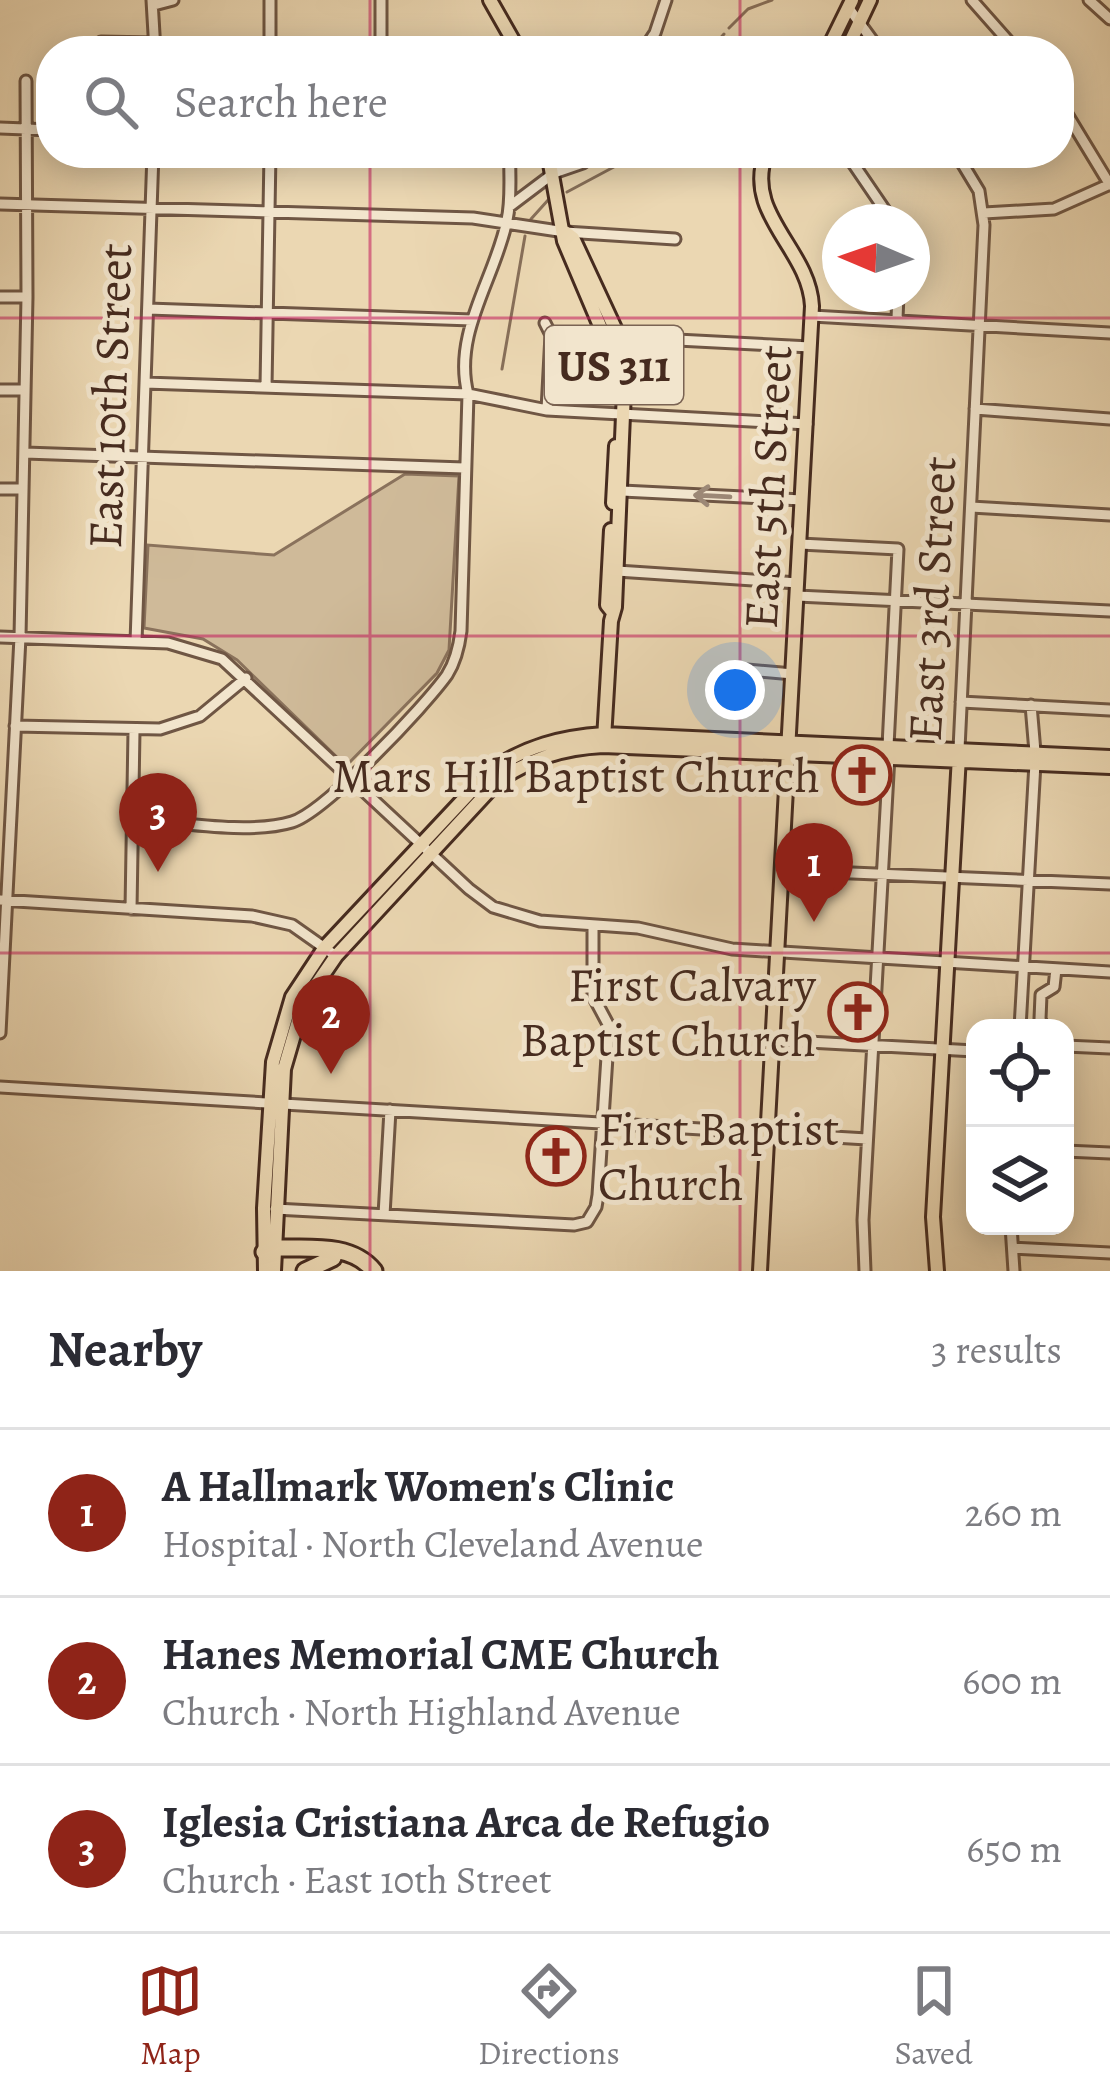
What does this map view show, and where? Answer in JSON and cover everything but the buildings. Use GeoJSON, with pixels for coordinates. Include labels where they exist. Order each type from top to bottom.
{"type":"FeatureCollection","features":[{"type":"Feature","properties":{"kind":"highway"},"geometry":{"type":"LineString","coordinates":[[270,1260],[347,1252],[362,1258],[374,1271]]}},
{"type":"Feature","properties":{"kind":"highway"},"geometry":{"type":"LineString","coordinates":[[270,1260],[333,1258],[352,1262],[363,1271]]}},
{"type":"Feature","properties":{"kind":"highway"},"geometry":{"type":"LineString","coordinates":[[305,1271],[333,1258]]}},
{"type":"Feature","properties":{"kind":"main road"},"geometry":{"type":"LineString","coordinates":[[490,0],[510,36]]}},
{"type":"Feature","properties":{"kind":"main road"},"geometry":{"type":"LineString","coordinates":[[854,36],[871,0]]}},
{"type":"Feature","properties":{"kind":"main road"},"geometry":{"type":"LineString","coordinates":[[834,36],[850,4]]}},
{"type":"Feature","properties":{"kind":"main road","name":"US 311"},"geometry":{"type":"LineString","coordinates":[[552,168],[564,241],[611,352],[621,413],[622,491],[603,740]]}},
{"type":"Feature","properties":{"kind":"main road","name":"East 5th Street"},"geometry":{"type":"LineString","coordinates":[[760,1271],[812,316],[807,276],[767,214],[761,196],[762,168]]}},
{"type":"Feature","properties":{"kind":"main road","name":"US 311"},"geometry":{"type":"LineString","coordinates":[[566,232],[619,337],[625,367],[607,605],[612,610]]}},
{"type":"Feature","properties":{"kind":"main road"},"geometry":{"type":"LineString","coordinates":[[587,297],[593,298],[610,331],[619,337]]}},
{"type":"Feature","properties":{"kind":"main road"},"geometry":{"type":"LineString","coordinates":[[270,1260],[273,1062],[284,1016],[310,965],[331,951],[490,771],[515,754],[554,741],[603,740],[1110,757]]}},
{"type":"Feature","properties":{"kind":"main road","name":"East 3rd Street"},"geometry":{"type":"LineString","coordinates":[[937,1271],[933,1217],[959,754]]}},
{"type":"Feature","properties":{"kind":"main road"},"geometry":{"type":"LineString","coordinates":[[1035,758],[1110,767]]}},
{"type":"Feature","properties":{"kind":"street"},"geometry":{"type":"LineString","coordinates":[[154,36],[153,3],[173,0]]}},
{"type":"Feature","properties":{"kind":"street"},"geometry":{"type":"LineString","coordinates":[[270,0],[270,36]]}},
{"type":"Feature","properties":{"kind":"street"},"geometry":{"type":"LineString","coordinates":[[381,0],[381,36]]}},
{"type":"Feature","properties":{"kind":"street"},"geometry":{"type":"LineString","coordinates":[[654,36],[666,0]]}},
{"type":"Feature","properties":{"kind":"street"},"geometry":{"type":"LineString","coordinates":[[1089,0],[1110,19]]}},
{"type":"Feature","properties":{"kind":"street"},"geometry":{"type":"LineString","coordinates":[[979,3],[1005,36]]}},
{"type":"Feature","properties":{"kind":"street"},"geometry":{"type":"LineString","coordinates":[[850,4],[869,36]]}},
{"type":"Feature","properties":{"kind":"street"},"geometry":{"type":"LineString","coordinates":[[0,1034],[20,637],[26,81]]}},
{"type":"Feature","properties":{"kind":"street"},"geometry":{"type":"LineString","coordinates":[[984,213],[1054,209],[1110,185],[1074,126]]}},
{"type":"Feature","properties":{"kind":"street"},"geometry":{"type":"LineString","coordinates":[[0,128],[36,129]]}},
{"type":"Feature","properties":{"kind":"street","name":"East 10th Street"},"geometry":{"type":"LineString","coordinates":[[136,642],[153,168]]}},
{"type":"Feature","properties":{"kind":"street"},"geometry":{"type":"LineString","coordinates":[[266,387],[270,168]]}},
{"type":"Feature","properties":{"kind":"street"},"geometry":{"type":"LineString","coordinates":[[133,819],[280,825],[309,814],[440,682],[458,653],[468,394],[464,372],[472,320],[507,224],[510,168]]}},
{"type":"Feature","properties":{"kind":"street"},"geometry":{"type":"LineString","coordinates":[[509,207],[554,173],[568,168]]}},
{"type":"Feature","properties":{"kind":"street"},"geometry":{"type":"LineString","coordinates":[[856,168],[881,204]]}},
{"type":"Feature","properties":{"kind":"street","name":"East 3rd Street"},"geometry":{"type":"LineString","coordinates":[[959,754],[984,213],[967,168]]}},
{"type":"Feature","properties":{"kind":"street"},"geometry":{"type":"LineString","coordinates":[[0,204],[473,218],[566,232],[675,239]]}},
{"type":"Feature","properties":{"kind":"street"},"geometry":{"type":"LineString","coordinates":[[0,297],[27,297]]}},
{"type":"Feature","properties":{"kind":"street"},"geometry":{"type":"LineString","coordinates":[[148,309],[472,320]]}},
{"type":"Feature","properties":{"kind":"street"},"geometry":{"type":"LineString","coordinates":[[897,312],[897,320]]}},
{"type":"Feature","properties":{"kind":"street"},"geometry":{"type":"LineString","coordinates":[[812,316],[1110,333]]}},
{"type":"Feature","properties":{"kind":"street"},"geometry":{"type":"LineString","coordinates":[[544,322],[551,335],[547,410]]}},
{"type":"Feature","properties":{"kind":"street"},"geometry":{"type":"LineString","coordinates":[[619,337],[810,347]]}},
{"type":"Feature","properties":{"kind":"street"},"geometry":{"type":"LineString","coordinates":[[146,383],[468,394],[547,410],[807,424]]}},
{"type":"Feature","properties":{"kind":"street"},"geometry":{"type":"LineString","coordinates":[[0,389],[25,390]]}},
{"type":"Feature","properties":{"kind":"street"},"geometry":{"type":"LineString","coordinates":[[975,410],[1110,419]]}},
{"type":"Feature","properties":{"kind":"street"},"geometry":{"type":"LineString","coordinates":[[25,453],[464,468]]}},
{"type":"Feature","properties":{"kind":"street"},"geometry":{"type":"LineString","coordinates":[[0,489],[23,489]]}},
{"type":"Feature","properties":{"kind":"street"},"geometry":{"type":"LineString","coordinates":[[622,491],[802,500]]}},
{"type":"Feature","properties":{"kind":"street"},"geometry":{"type":"LineString","coordinates":[[970,507],[1110,515]]}},
{"type":"Feature","properties":{"kind":"street"},"geometry":{"type":"LineString","coordinates":[[800,544],[898,549],[862,1232],[865,1271]]}},
{"type":"Feature","properties":{"kind":"street"},"geometry":{"type":"LineString","coordinates":[[617,571],[895,600],[1110,610]]}},
{"type":"Feature","properties":{"kind":"street"},"geometry":{"type":"LineString","coordinates":[[0,638],[194,647],[223,658],[425,849],[494,907],[541,921],[638,928],[713,946],[776,953],[1110,972]]}},
{"type":"Feature","properties":{"kind":"street"},"geometry":{"type":"LineString","coordinates":[[747,670],[793,674]]}},
{"type":"Feature","properties":{"kind":"street"},"geometry":{"type":"LineString","coordinates":[[15,726],[134,730],[190,721],[246,678]]}},
{"type":"Feature","properties":{"kind":"street"},"geometry":{"type":"LineString","coordinates":[[961,702],[1110,710]]}},
{"type":"Feature","properties":{"kind":"street"},"geometry":{"type":"LineString","coordinates":[[1020,1019],[1035,758],[1030,705]]}},
{"type":"Feature","properties":{"kind":"street"},"geometry":{"type":"LineString","coordinates":[[131,909],[134,730]]}},
{"type":"Feature","properties":{"kind":"street"},"geometry":{"type":"LineString","coordinates":[[781,870],[1110,884]]}},
{"type":"Feature","properties":{"kind":"street"},"geometry":{"type":"LineString","coordinates":[[4,901],[252,916],[292,925],[331,951]]}},
{"type":"Feature","properties":{"kind":"street"},"geometry":{"type":"LineString","coordinates":[[269,1209],[587,1222],[596,1208],[609,1026],[593,996],[593,925]]}},
{"type":"Feature","properties":{"kind":"street"},"geometry":{"type":"LineString","coordinates":[[1040,1019],[1042,995],[1054,987],[1055,969]]}},
{"type":"Feature","properties":{"kind":"street"},"geometry":{"type":"LineString","coordinates":[[771,1040],[966,1050]]}},
{"type":"Feature","properties":{"kind":"street"},"geometry":{"type":"LineString","coordinates":[[1074,1046],[1110,1048]]}},
{"type":"Feature","properties":{"kind":"street"},"geometry":{"type":"LineString","coordinates":[[0,1088],[867,1138]]}},
{"type":"Feature","properties":{"kind":"street"},"geometry":{"type":"LineString","coordinates":[[384,1215],[390,1110]]}},
{"type":"Feature","properties":{"kind":"street"},"geometry":{"type":"LineString","coordinates":[[1074,1152],[1110,1154]]}},
{"type":"Feature","properties":{"kind":"street"},"geometry":{"type":"LineString","coordinates":[[1011,1235],[1014,1271]]}},
{"type":"Feature","properties":{"kind":"street"},"geometry":{"type":"LineString","coordinates":[[1012,1248],[1110,1253]]}},
{"type":"Feature","properties":{"kind":"shaded area"},"geometry":{"type":"Polygon","coordinates":[[[405,474],[459,476],[449,650],[437,673],[346,766],[237,660],[203,639],[144,628],[148,545],[274,555],[405,474]]]}},
{"type":"Feature","properties":{"kind":"waterway"},"geometry":{"type":"LineString","coordinates":[[729,28],[748,9],[772,0]]}},
{"type":"Feature","properties":{"kind":"waterway"},"geometry":{"type":"LineString","coordinates":[[567,192],[612,168]]}},
{"type":"Feature","properties":{"kind":"waterway"},"geometry":{"type":"LineString","coordinates":[[531,219],[549,199]]}},
{"type":"Feature","properties":{"kind":"waterway"},"geometry":{"type":"LineString","coordinates":[[502,369],[525,236]]}},
{"type":"Feature","properties":{"kind":"place","name":"Mars Hill Baptist Church"},"geometry":{"type":"Point","coordinates":[862,775]}},
{"type":"Feature","properties":{"kind":"place","name":"Iglesia Cristiana Arca de Refugio"},"geometry":{"type":"Point","coordinates":[158,872]}},
{"type":"Feature","properties":{"kind":"place","name":"A Hallmark Women's Clinic"},"geometry":{"type":"Point","coordinates":[814,922]}},
{"type":"Feature","properties":{"kind":"place","name":"First Calvary Baptist Church"},"geometry":{"type":"Point","coordinates":[858,1012]}},
{"type":"Feature","properties":{"kind":"place","name":"Hanes Memorial CME Church"},"geometry":{"type":"Point","coordinates":[331,1074]}},
{"type":"Feature","properties":{"kind":"place","name":"First Baptist Church"},"geometry":{"type":"Point","coordinates":[556,1156]}}]}
